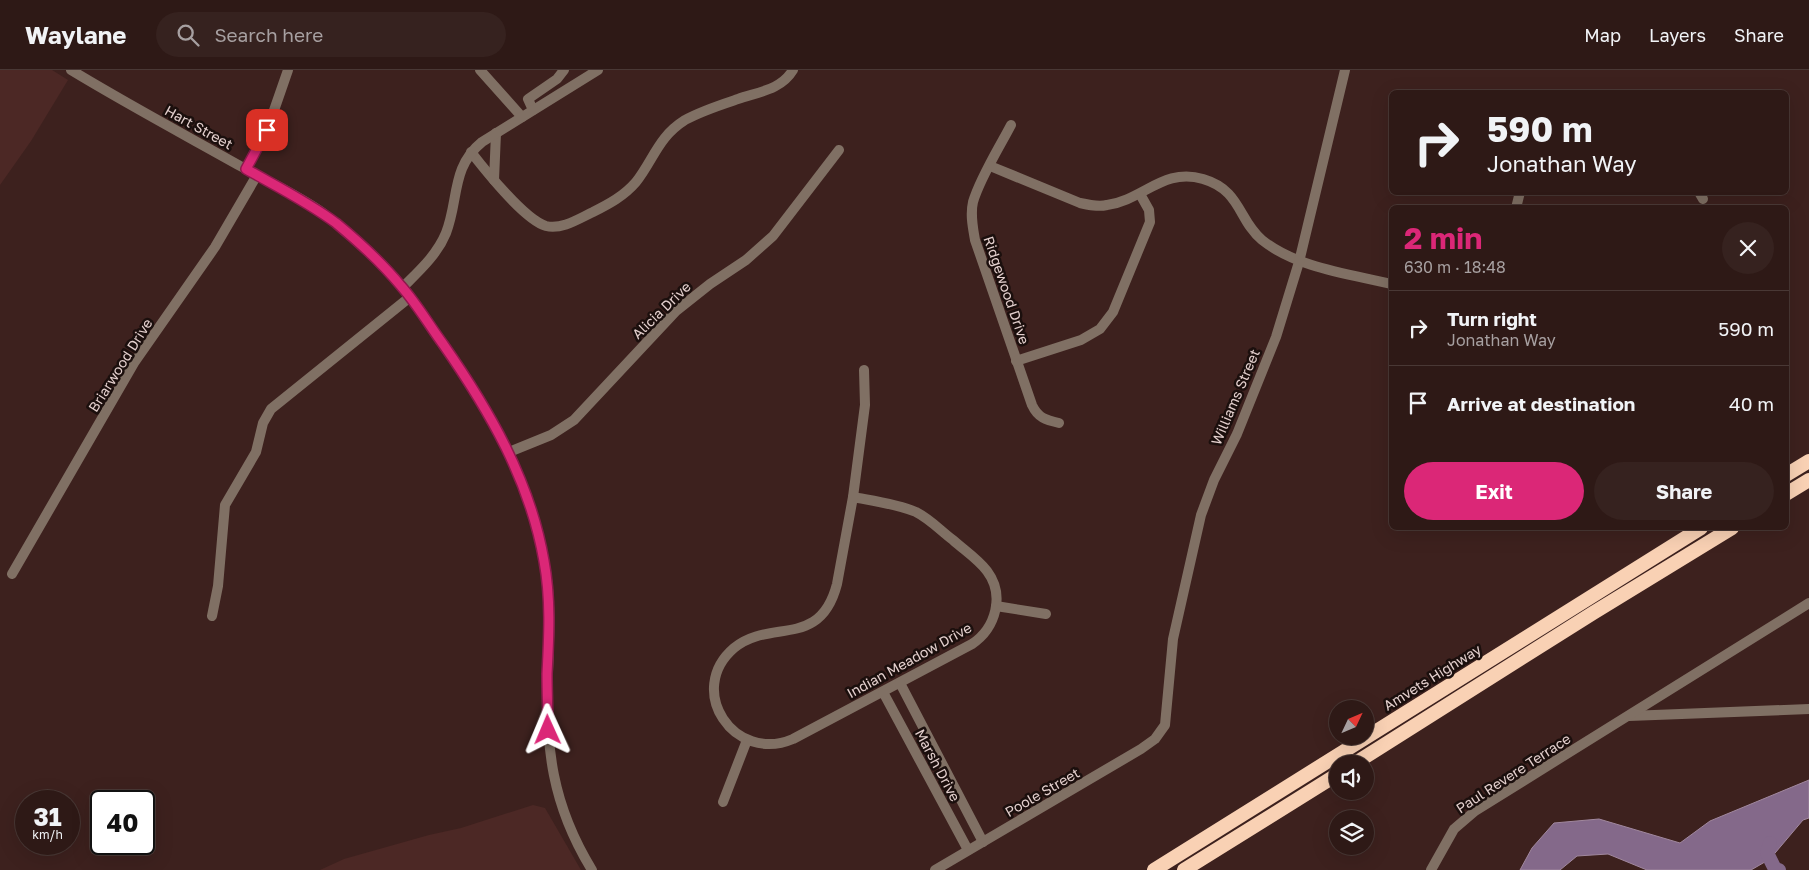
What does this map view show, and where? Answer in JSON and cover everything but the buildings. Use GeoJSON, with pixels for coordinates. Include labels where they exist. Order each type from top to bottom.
{"type":"FeatureCollection","features":[{"type":"Feature","properties":{"kind":"highway"},"geometry":{"type":"LineString","coordinates":[[1789,473],[1809,461]]}},
{"type":"Feature","properties":{"kind":"highway"},"geometry":{"type":"LineString","coordinates":[[1789,492],[1809,480]]}},
{"type":"Feature","properties":{"kind":"highway","name":"Amvets Highway"},"geometry":{"type":"LineString","coordinates":[[1154,870],[1698,530]]}},
{"type":"Feature","properties":{"kind":"highway"},"geometry":{"type":"LineString","coordinates":[[1368,755],[1729,530]]}},
{"type":"Feature","properties":{"kind":"highway"},"geometry":{"type":"LineString","coordinates":[[1184,870],[1329,780]]}},
{"type":"Feature","properties":{"kind":"street","name":"Hart Street"},"geometry":{"type":"LineString","coordinates":[[71,70],[309,204],[336,223],[376,259],[402,287],[473,388],[509,452],[531,509],[541,543],[547,579],[550,630],[548,722],[553,775],[566,820],[592,870]]}},
{"type":"Feature","properties":{"kind":"street"},"geometry":{"type":"LineString","coordinates":[[246,169],[267,130],[288,70]]}},
{"type":"Feature","properties":{"kind":"street"},"geometry":{"type":"LineString","coordinates":[[480,70],[522,117]]}},
{"type":"Feature","properties":{"kind":"street"},"geometry":{"type":"LineString","coordinates":[[533,110],[528,99],[557,79],[564,70]]}},
{"type":"Feature","properties":{"kind":"street"},"geometry":{"type":"LineString","coordinates":[[402,287],[424,266],[442,241],[451,216],[460,174],[471,152],[482,142],[598,70]]}},
{"type":"Feature","properties":{"kind":"street"},"geometry":{"type":"LineString","coordinates":[[471,152],[517,204],[540,223],[554,226],[576,220],[612,202],[627,191],[640,176],[660,143],[673,129],[684,121],[740,98],[768,90],[784,82],[793,70]]}},
{"type":"Feature","properties":{"kind":"street","name":"Williams Street"},"geometry":{"type":"LineString","coordinates":[[1160,734],[1165,725],[1167,714],[1173,639],[1201,515],[1214,480],[1237,434],[1276,337],[1299,262],[1344,70]]}},
{"type":"Feature","properties":{"kind":"street","name":"Ridgewood Drive"},"geometry":{"type":"LineString","coordinates":[[1011,125],[973,202],[972,227],[977,247],[1034,410],[1045,420],[1059,423]]}},
{"type":"Feature","properties":{"kind":"street"},"geometry":{"type":"LineString","coordinates":[[494,180],[496,133]]}},
{"type":"Feature","properties":{"kind":"street","name":"Alicia Drive"},"geometry":{"type":"LineString","coordinates":[[509,452],[551,435],[574,420],[676,311],[710,284],[746,260],[769,240],[839,150]]}},
{"type":"Feature","properties":{"kind":"street"},"geometry":{"type":"LineString","coordinates":[[990,166],[1080,203],[1094,206],[1107,206],[1122,202],[1161,181],[1179,176],[1195,177],[1211,182],[1231,196],[1251,227],[1262,240],[1299,262],[1389,284]]}},
{"type":"Feature","properties":{"kind":"street","name":"Briarwood Drive"},"geometry":{"type":"LineString","coordinates":[[12,574],[134,363],[215,247],[257,175]]}},
{"type":"Feature","properties":{"kind":"street"},"geometry":{"type":"LineString","coordinates":[[1016,361],[1081,340],[1091,335],[1108,321],[1117,304],[1150,222],[1149,210],[1140,194]]}},
{"type":"Feature","properties":{"kind":"street"},"geometry":{"type":"LineString","coordinates":[[212,616],[218,586],[225,505],[256,452],[263,422],[271,409],[410,297]]}},
{"type":"Feature","properties":{"kind":"street"},"geometry":{"type":"LineString","coordinates":[[722,802],[747,740],[730,727],[718,709],[714,688],[720,667],[729,653],[741,643],[756,637],[802,628],[826,610],[833,598],[853,497],[864,410],[864,370]]}},
{"type":"Feature","properties":{"kind":"street","name":"Indian Meadow Drive"},"geometry":{"type":"LineString","coordinates":[[747,740],[768,744],[788,741],[976,641],[985,633],[991,623],[996,606],[994,584],[986,570],[927,519],[909,510],[853,497]]}},
{"type":"Feature","properties":{"kind":"street","name":"Paul Revere Terrace"},"geometry":{"type":"LineString","coordinates":[[1431,870],[1454,829],[1464,819],[1809,603]]}},
{"type":"Feature","properties":{"kind":"street"},"geometry":{"type":"LineString","coordinates":[[996,606],[1046,614]]}},
{"type":"Feature","properties":{"kind":"street","name":"Marsh Drive"},"geometry":{"type":"LineString","coordinates":[[900,683],[983,842]]}},
{"type":"Feature","properties":{"kind":"street","name":"Marsh Drive"},"geometry":{"type":"LineString","coordinates":[[883,692],[968,850]]}},
{"type":"Feature","properties":{"kind":"street","name":"Paul Revere Terrace"},"geometry":{"type":"LineString","coordinates":[[1628,716],[1809,709]]}},
{"type":"Feature","properties":{"kind":"street","name":"Poole Street"},"geometry":{"type":"LineString","coordinates":[[935,870],[1142,750],[1160,734]]}},
{"type":"Feature","properties":{"kind":"shaded area"},"geometry":{"type":"Polygon","coordinates":[[[0,70],[52,70],[68,80],[31,141],[0,185],[0,70]]]}},
{"type":"Feature","properties":{"kind":"shaded area"},"geometry":{"type":"Polygon","coordinates":[[[1809,780],[1809,818],[1803,820],[1770,859],[1751,870],[1647,870],[1608,854],[1577,856],[1560,870],[1520,870],[1532,848],[1554,823],[1599,819],[1680,843],[1710,821],[1809,780]]]}},
{"type":"Feature","properties":{"kind":"shaded area"},"geometry":{"type":"Polygon","coordinates":[[[533,805],[545,808],[581,870],[320,870],[344,859],[461,828],[533,805]]]}},
{"type":"Feature","properties":{"kind":"waterway"},"geometry":{"type":"LineString","coordinates":[[1770,843],[1767,853],[1775,869],[1779,870]]}},
{"type":"Feature","properties":{"kind":"route"},"geometry":{"type":"LineString","coordinates":[[267,130],[246,169],[296,197],[336,223],[390,273],[410,297],[473,388],[509,452],[526,492],[541,543],[547,579],[550,630],[548,730]]}}]}
